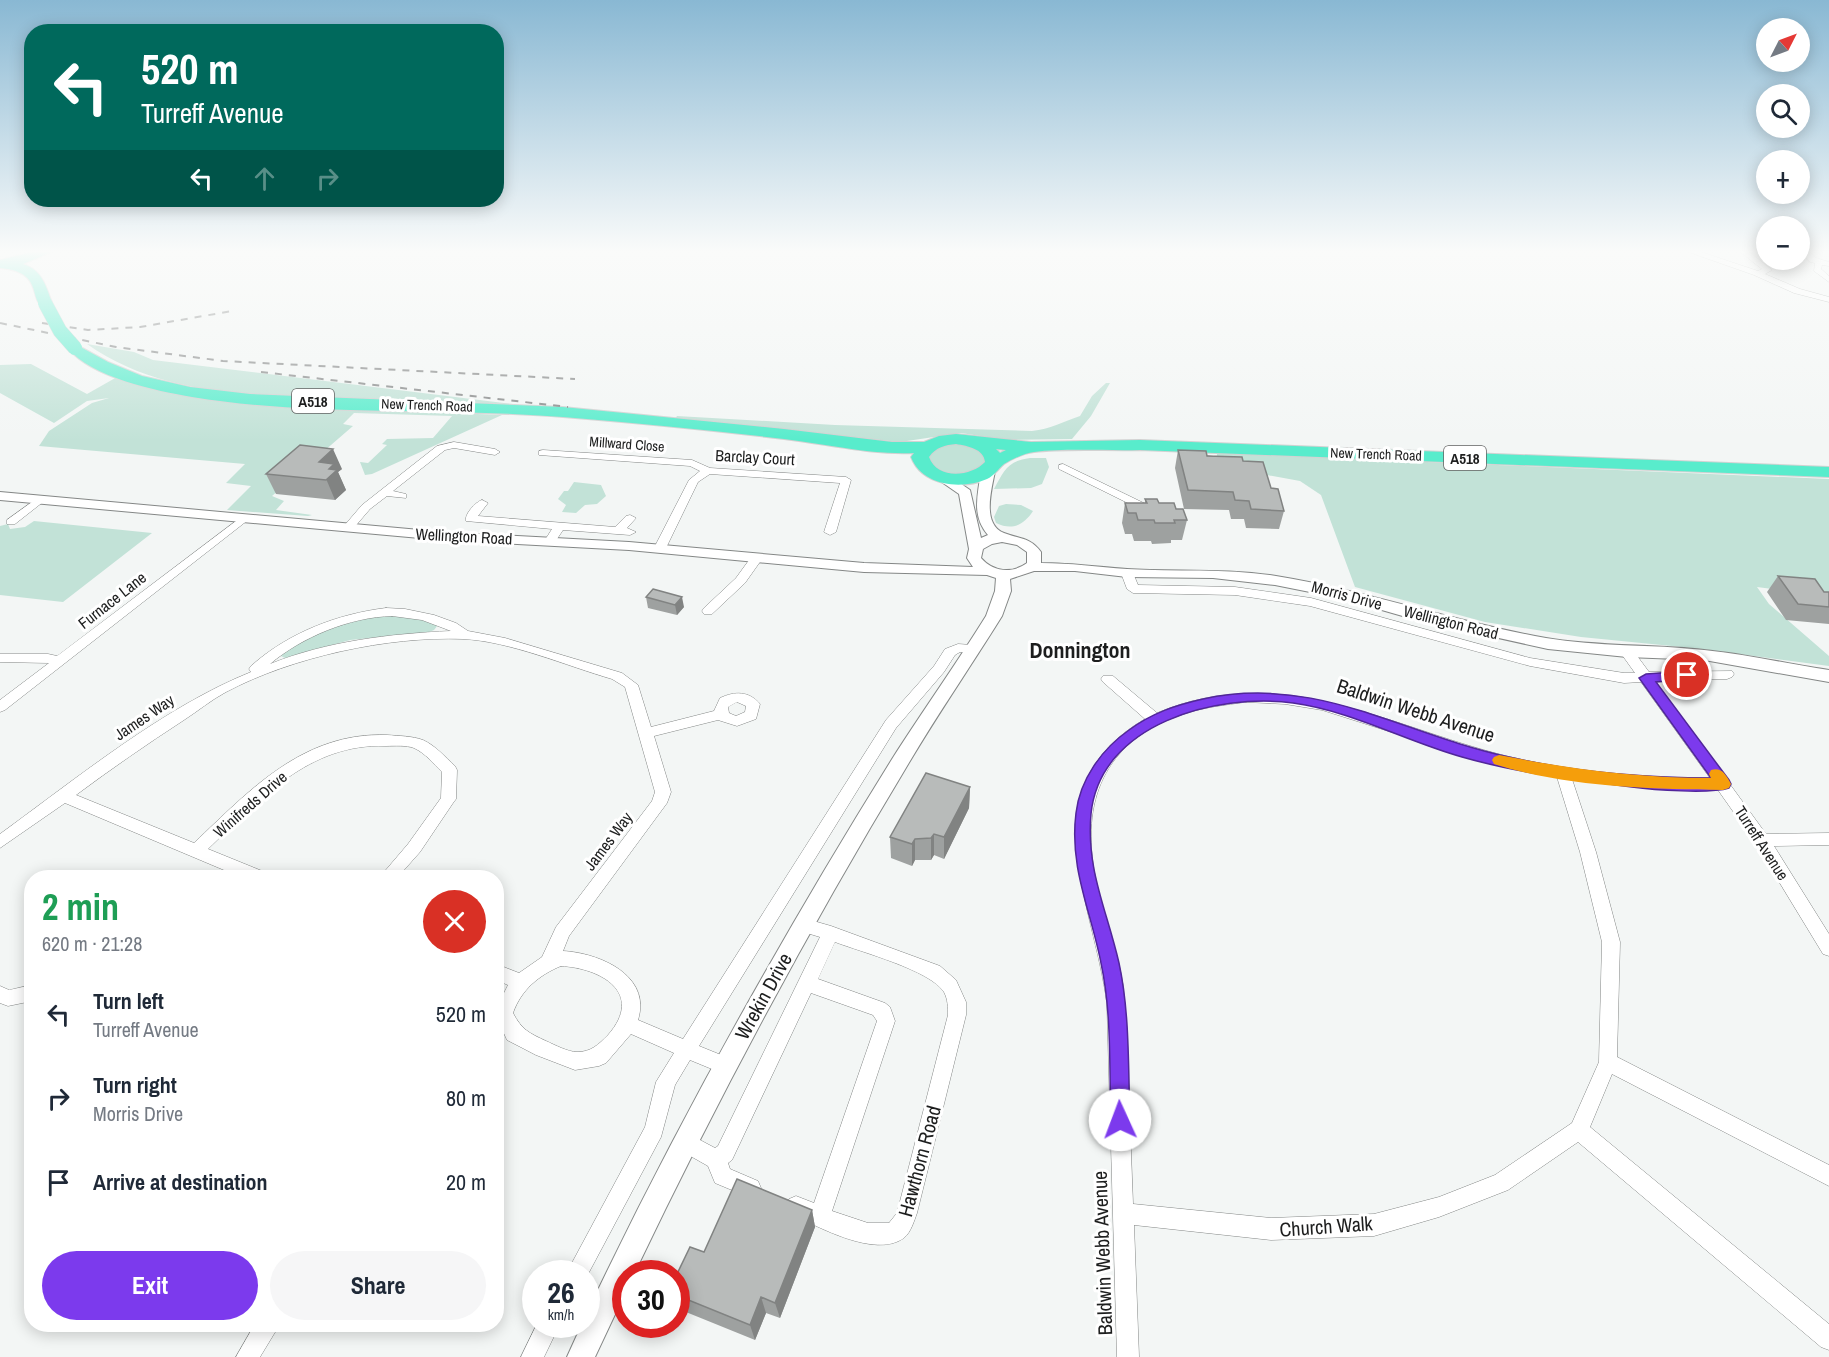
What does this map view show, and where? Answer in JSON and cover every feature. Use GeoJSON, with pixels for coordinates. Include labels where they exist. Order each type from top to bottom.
{"type":"FeatureCollection","features":[{"type":"Feature","properties":{"kind":"highway","name":"New Trench Road"},"geometry":{"type":"LineString","coordinates":[[51,314],[60,331],[75,348],[116,371],[204,394],[261,400],[560,412],[717,426],[866,447],[928,447],[948,440],[1031,447],[1102,445],[1829,472]]}},
{"type":"Feature","properties":{"kind":"highway"},"geometry":{"type":"LineString","coordinates":[[973,442],[990,451],[994,457],[991,467]]}},
{"type":"Feature","properties":{"kind":"highway","name":"New Trench Road"},"geometry":{"type":"LineString","coordinates":[[866,447],[933,472],[962,479],[972,477],[1031,447]]}},
{"type":"Feature","properties":{"kind":"highway"},"geometry":{"type":"LineString","coordinates":[[928,447],[920,457],[933,472]]}},
{"type":"Feature","properties":{"kind":"street"},"geometry":{"type":"LineString","coordinates":[[348,528],[366,507],[441,448],[482,446],[495,452]]}},
{"type":"Feature","properties":{"kind":"street","name":"Millward Close"},"geometry":{"type":"LineString","coordinates":[[543,453],[692,463],[708,471]]}},
{"type":"Feature","properties":{"kind":"street"},"geometry":{"type":"LineString","coordinates":[[1063,466],[1165,518]]}},
{"type":"Feature","properties":{"kind":"street"},"geometry":{"type":"LineString","coordinates":[[991,467],[982,514],[987,529],[1001,538]]}},
{"type":"Feature","properties":{"kind":"street","name":"Barclay Court"},"geometry":{"type":"LineString","coordinates":[[660,548],[694,480],[708,471],[846,480],[831,529],[817,524]]}},
{"type":"Feature","properties":{"kind":"street"},"geometry":{"type":"LineString","coordinates":[[933,472],[956,485],[964,493],[975,551],[979,565],[996,573],[1018,573],[1031,567],[1036,560],[1034,552],[1024,542],[1001,538],[983,542],[975,551]]}},
{"type":"Feature","properties":{"kind":"street"},"geometry":{"type":"LineString","coordinates":[[384,492],[402,496]]}},
{"type":"Feature","properties":{"kind":"street","name":"Wellington Road"},"geometry":{"type":"LineString","coordinates":[[0,496],[446,536],[550,540],[756,558],[996,573]]}},
{"type":"Feature","properties":{"kind":"street"},"geometry":{"type":"LineString","coordinates":[[11,522],[39,500]]}},
{"type":"Feature","properties":{"kind":"street"},"geometry":{"type":"LineString","coordinates":[[482,503],[470,519],[624,531],[630,518]]}},
{"type":"Feature","properties":{"kind":"street","name":"Furnace Lane"},"geometry":{"type":"LineString","coordinates":[[0,706],[244,518]]}},
{"type":"Feature","properties":{"kind":"street"},"geometry":{"type":"LineString","coordinates":[[550,540],[560,526]]}},
{"type":"Feature","properties":{"kind":"street","name":"Wellington Road"},"geometry":{"type":"LineString","coordinates":[[928,570],[953,564],[975,551]]}},
{"type":"Feature","properties":{"kind":"street","name":"Wellington Road"},"geometry":{"type":"LineString","coordinates":[[1034,552],[1075,567]]}},
{"type":"Feature","properties":{"kind":"street"},"geometry":{"type":"LineString","coordinates":[[708,611],[739,588],[756,558]]}},
{"type":"Feature","properties":{"kind":"street","name":"Wellington Road"},"geometry":{"type":"LineString","coordinates":[[1031,567],[1075,567],[1126,573],[1213,574],[1275,580],[1340,593],[1413,614],[1548,644],[1627,652],[1704,655],[1829,675]]}},
{"type":"Feature","properties":{"kind":"street","name":"Wrekin Drive"},"geometry":{"type":"LineString","coordinates":[[581,1357],[622,1267],[724,1065],[803,925],[901,760],[994,616],[1003,591],[996,573]]}},
{"type":"Feature","properties":{"kind":"street","name":"Morris Drive"},"geometry":{"type":"LineString","coordinates":[[1126,573],[1127,589],[1235,591],[1311,602],[1530,662],[1624,678],[1727,674]]}},
{"type":"Feature","properties":{"kind":"street","name":"James Way"},"geometry":{"type":"LineString","coordinates":[[251,675],[259,666],[313,633],[360,616],[403,612],[442,622],[458,629],[464,635]]}},
{"type":"Feature","properties":{"kind":"street","name":"James Way"},"geometry":{"type":"LineString","coordinates":[[0,842],[193,705],[251,675],[334,648],[395,638],[464,635],[505,642],[625,680],[635,693],[663,792],[659,803],[562,932],[549,962]]}},
{"type":"Feature","properties":{"kind":"street","name":"Wrekin Drive"},"geometry":{"type":"LineString","coordinates":[[584,1260],[654,1130],[666,1082],[891,724],[939,669],[950,652],[958,648],[972,649]]}},
{"type":"Feature","properties":{"kind":"street","name":"Turreff Avenue"},"geometry":{"type":"LineString","coordinates":[[1627,652],[1762,840],[1829,949]]}},
{"type":"Feature","properties":{"kind":"street"},"geometry":{"type":"LineString","coordinates":[[0,658],[48,658],[61,661]]}},
{"type":"Feature","properties":{"kind":"street"},"geometry":{"type":"LineString","coordinates":[[1108,679],[1154,719]]}},
{"type":"Feature","properties":{"kind":"street","name":"Baldwin Webb Avenue"},"geometry":{"type":"LineString","coordinates":[[1128,1357],[1116,1004],[1110,962],[1086,878],[1083,852],[1084,812],[1093,779],[1110,754],[1154,719],[1186,707],[1222,699],[1257,696],[1292,698],[1332,706],[1464,752],[1563,773],[1652,784],[1723,784]]}},
{"type":"Feature","properties":{"kind":"street"},"geometry":{"type":"LineString","coordinates":[[647,733],[721,714]]}},
{"type":"Feature","properties":{"kind":"street","name":"Winifreds Drive"},"geometry":{"type":"LineString","coordinates":[[197,850],[272,781],[312,754],[342,743],[380,738],[418,744],[450,770],[448,799],[414,848],[394,870]]}},
{"type":"Feature","properties":{"kind":"street"},"geometry":{"type":"LineString","coordinates":[[1563,773],[1588,852],[1611,942],[1608,1062],[1579,1130],[1829,1339]]}},
{"type":"Feature","properties":{"kind":"street","name":"Winifreds Drive"},"geometry":{"type":"LineString","coordinates":[[63,796],[243,870]]}},
{"type":"Feature","properties":{"kind":"street"},"geometry":{"type":"LineString","coordinates":[[1762,840],[1829,839]]}},
{"type":"Feature","properties":{"kind":"street"},"geometry":{"type":"LineString","coordinates":[[716,1159],[725,1153],[831,933],[803,925]]}},
{"type":"Feature","properties":{"kind":"street","name":"Hawthorn Road"},"geometry":{"type":"LineString","coordinates":[[685,1142],[716,1159],[722,1176],[820,1216],[855,1229],[878,1234],[892,1233],[902,1225],[957,1015],[957,1002],[950,986],[934,971],[831,933]]}},
{"type":"Feature","properties":{"kind":"street"},"geometry":{"type":"LineString","coordinates":[[504,1008],[521,982],[540,966],[560,958],[582,959],[613,974],[628,986],[633,997],[627,1024],[599,1057],[575,1061],[543,1049],[514,1034],[504,1022]]}},
{"type":"Feature","properties":{"kind":"street"},"geometry":{"type":"LineString","coordinates":[[504,975],[521,982]]}},
{"type":"Feature","properties":{"kind":"street"},"geometry":{"type":"LineString","coordinates":[[808,984],[879,1009],[884,1013],[886,1021],[820,1216]]}},
{"type":"Feature","properties":{"kind":"street"},"geometry":{"type":"LineString","coordinates":[[0,994],[8,998],[24,995]]}},
{"type":"Feature","properties":{"kind":"street"},"geometry":{"type":"LineString","coordinates":[[627,1024],[724,1065]]}},
{"type":"Feature","properties":{"kind":"street"},"geometry":{"type":"LineString","coordinates":[[1608,1062],[1829,1176]]}},
{"type":"Feature","properties":{"kind":"street","name":"Church Walk"},"geometry":{"type":"LineString","coordinates":[[1124,1213],[1271,1229],[1374,1225],[1439,1207],[1501,1183],[1579,1130]]}},
{"type":"Feature","properties":{"kind":"street"},"geometry":{"type":"LineString","coordinates":[[247,1357],[264,1332]]}},
{"type":"Feature","properties":{"kind":"street"},"geometry":{"type":"LineString","coordinates":[[532,1357],[542,1338]]}},
{"type":"Feature","properties":{"kind":"green space"},"geometry":{"type":"Polygon","coordinates":[[[87,344],[134,352],[153,360],[521,405],[266,395],[203,389],[143,373],[114,361],[87,344]]]}},
{"type":"Feature","properties":{"kind":"green space"},"geometry":{"type":"Polygon","coordinates":[[[31,364],[87,394],[117,377],[174,392],[454,409],[453,413],[502,415],[372,474],[365,475],[360,462],[368,463],[387,445],[382,444],[387,439],[433,438],[452,416],[354,413],[343,424],[353,426],[272,496],[284,501],[276,510],[312,515],[227,510],[251,486],[226,483],[245,464],[39,446],[49,431],[92,403],[109,398],[87,401],[54,423],[0,393],[0,365],[31,364]]]}},
{"type":"Feature","properties":{"kind":"green space"},"geometry":{"type":"Polygon","coordinates":[[[1106,383],[1110,383],[1091,416],[1072,439],[1007,440],[961,433],[900,442],[675,419],[677,416],[835,425],[1032,431],[1051,427],[1080,416],[1092,396],[1106,383]]]}},
{"type":"Feature","properties":{"kind":"green space"},"geometry":{"type":"Polygon","coordinates":[[[955,443],[974,445],[989,458],[979,472],[950,475],[932,468],[927,457],[936,447],[955,443]]]}},
{"type":"Feature","properties":{"kind":"green space"},"geometry":{"type":"Polygon","coordinates":[[[1217,453],[1829,479],[1829,596],[1757,587],[1769,604],[1829,656],[1829,666],[1702,649],[1581,637],[1485,622],[1355,587],[1321,495],[1300,481],[1217,466],[1217,453]]]}},
{"type":"Feature","properties":{"kind":"green space"},"geometry":{"type":"Polygon","coordinates":[[[1030,458],[1046,458],[1049,467],[1042,484],[1031,488],[994,489],[1011,464],[1030,458]]]}},
{"type":"Feature","properties":{"kind":"green space"},"geometry":{"type":"Polygon","coordinates":[[[574,482],[601,485],[606,496],[597,504],[585,505],[576,513],[562,512],[566,505],[558,499],[574,482]]]}},
{"type":"Feature","properties":{"kind":"green space"},"geometry":{"type":"Polygon","coordinates":[[[1021,505],[1033,511],[1026,520],[1017,525],[1007,526],[996,523],[994,517],[999,506],[1021,505]]]}},
{"type":"Feature","properties":{"kind":"green space"},"geometry":{"type":"Polygon","coordinates":[[[34,521],[152,533],[63,602],[0,595],[0,526],[8,524],[10,529],[25,527],[34,521]]]}},
{"type":"Feature","properties":{"kind":"green space"},"geometry":{"type":"Polygon","coordinates":[[[382,614],[418,618],[438,625],[429,632],[350,640],[285,658],[281,656],[290,648],[315,635],[382,614]]]}},
{"type":"Feature","properties":{"kind":"building"},"geometry":{"type":"Polygon","coordinates":[[[300,445],[333,449],[319,462],[334,464],[329,469],[337,470],[326,480],[266,474],[300,445]]]}},
{"type":"Feature","properties":{"kind":"building"},"geometry":{"type":"Polygon","coordinates":[[[1178,450],[1206,451],[1207,456],[1242,457],[1243,461],[1263,462],[1271,488],[1278,489],[1284,511],[1251,509],[1249,501],[1235,500],[1233,492],[1188,490],[1178,450]]]}},
{"type":"Feature","properties":{"kind":"building"},"geometry":{"type":"Polygon","coordinates":[[[1145,499],[1157,499],[1159,503],[1174,503],[1176,509],[1183,509],[1187,520],[1174,520],[1175,523],[1155,523],[1154,520],[1138,520],[1136,513],[1128,513],[1125,503],[1147,503],[1145,499]]]}},
{"type":"Feature","properties":{"kind":"building"},"geometry":{"type":"Polygon","coordinates":[[[1778,576],[1815,579],[1824,592],[1829,592],[1829,607],[1798,604],[1778,576]]]}},
{"type":"Feature","properties":{"kind":"building"},"geometry":{"type":"Polygon","coordinates":[[[653,589],[682,597],[675,605],[646,597],[653,589]]]}},
{"type":"Feature","properties":{"kind":"building"},"geometry":{"type":"Polygon","coordinates":[[[926,773],[970,787],[944,837],[934,834],[931,838],[915,839],[912,844],[890,837],[926,773]]]}},
{"type":"Feature","properties":{"kind":"building"},"geometry":{"type":"Polygon","coordinates":[[[737,1179],[812,1210],[775,1303],[761,1297],[750,1325],[690,1301],[690,1260],[684,1260],[690,1247],[704,1252],[737,1179]]]}},
{"type":"Feature","properties":{"kind":"railway"},"geometry":{"type":"LineString","coordinates":[[42,323],[88,330],[140,327],[213,314]]}},
{"type":"Feature","properties":{"kind":"railway"},"geometry":{"type":"LineString","coordinates":[[0,323],[116,347],[223,361],[575,379]]}},
{"type":"Feature","properties":{"kind":"railway"},"geometry":{"type":"LineString","coordinates":[[261,372],[568,407]]}},
{"type":"Feature","properties":{"kind":"slow traffic"},"geometry":{"type":"LineString","coordinates":[[1499,760],[1563,773],[1652,784],[1723,784],[1716,774]]}},
{"type":"Feature","properties":{"kind":"district","name":"Donnington"},"geometry":{"type":"Point","coordinates":[1080,650]}},
{"type":"Feature","properties":{"kind":"route"},"geometry":{"type":"LineString","coordinates":[[1120,1120],[1116,1004],[1110,962],[1086,878],[1083,852],[1084,812],[1093,779],[1110,754],[1129,737],[1154,719],[1186,707],[1222,699],[1257,696],[1292,698],[1332,706],[1464,752],[1511,763],[1563,773],[1652,784],[1723,784],[1646,678],[1687,675]]}}]}
